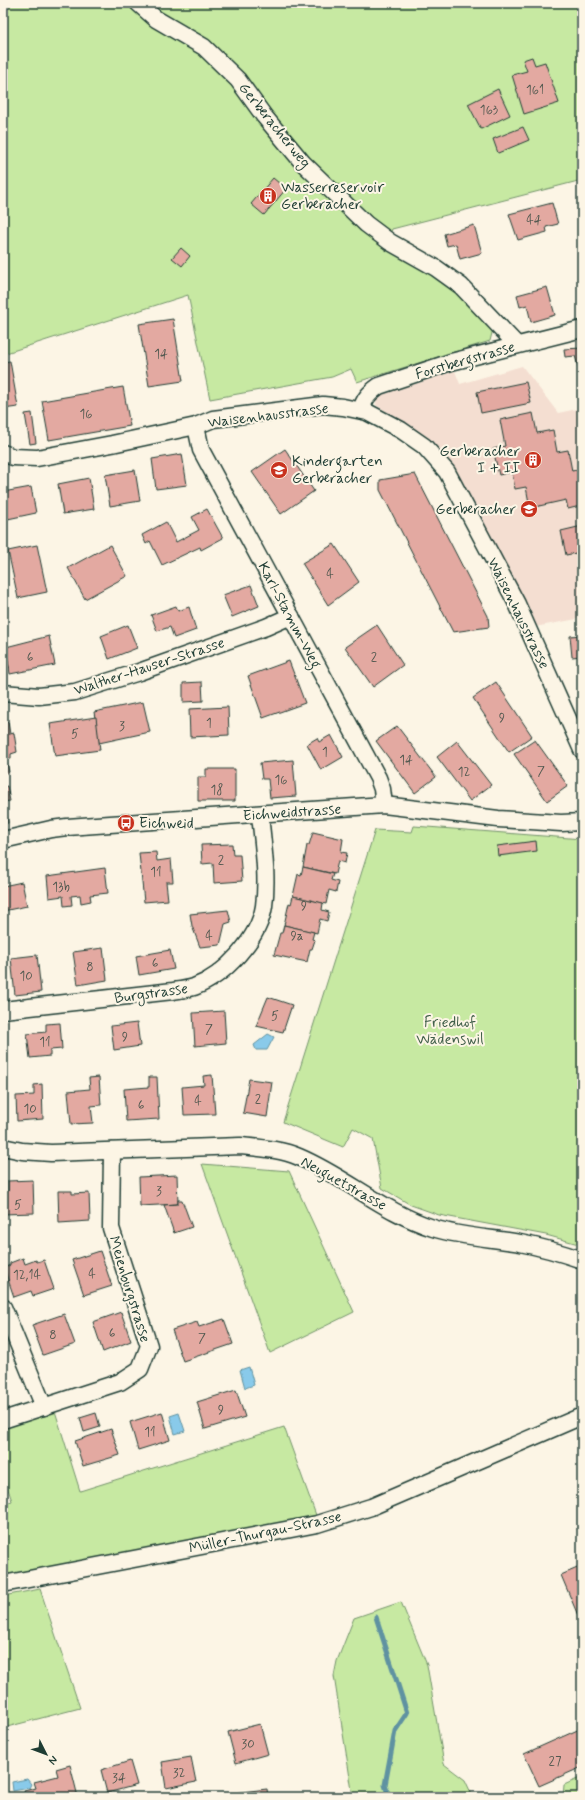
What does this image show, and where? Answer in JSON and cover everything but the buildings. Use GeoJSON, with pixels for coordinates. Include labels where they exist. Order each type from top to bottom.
{"type":"FeatureCollection","features":[{"type":"Feature","properties":{"kind":"street","name":"Gerberacherweg"},"geometry":{"type":"LineString","coordinates":[[138,3],[156,19],[204,47],[238,80],[264,116],[303,163],[366,224],[390,242],[436,268],[460,286],[517,345]]}},
{"type":"Feature","properties":{"kind":"street","name":"Forstbergstrasse"},"geometry":{"type":"LineString","coordinates":[[361,410],[364,400],[370,392],[379,386],[451,362],[582,329]]}},
{"type":"Feature","properties":{"kind":"street","name":"Waisenhausstrasse"},"geometry":{"type":"LineString","coordinates":[[3,453],[13,457],[36,458],[196,426],[213,419],[323,405],[361,410],[401,430],[424,446],[447,472],[517,604],[576,723],[582,750]]}},
{"type":"Feature","properties":{"kind":"street","name":"Karl-Stamm-Weg"},"geometry":{"type":"LineString","coordinates":[[196,426],[201,450],[378,778],[383,793],[384,805]]}},
{"type":"Feature","properties":{"kind":"street","name":"Walther-Hauser-Strasse"},"geometry":{"type":"LineString","coordinates":[[3,693],[39,696],[75,692],[139,672],[266,627],[291,616]]}},
{"type":"Feature","properties":{"kind":"street","name":"Eichweidstrasse"},"geometry":{"type":"LineString","coordinates":[[3,840],[51,829],[67,827],[260,815],[384,805],[498,819],[561,823],[582,822]]}},
{"type":"Feature","properties":{"kind":"street","name":"Burgstrasse"},"geometry":{"type":"LineString","coordinates":[[3,1010],[173,992],[194,987],[228,966],[242,951],[251,937],[264,907],[265,874],[260,815]]}},
{"type":"Feature","properties":{"kind":"street","name":"Neuguetstrasse"},"geometry":{"type":"LineString","coordinates":[[3,1148],[52,1153],[240,1146],[270,1149],[299,1156],[347,1182],[388,1208],[412,1220],[434,1228],[455,1234],[520,1243],[582,1260]]}},
{"type":"Feature","properties":{"kind":"street","name":"Meienburgstrasse"},"geometry":{"type":"LineString","coordinates":[[3,1420],[120,1382],[140,1369],[150,1346],[111,1228],[112,1151]]}},
{"type":"Feature","properties":{"kind":"street"},"geometry":{"type":"LineString","coordinates":[[3,1308],[44,1407]]}},
{"type":"Feature","properties":{"kind":"street","name":"Müller-Thurgau-Strasse"},"geometry":{"type":"LineString","coordinates":[[3,1584],[317,1524],[370,1507],[582,1416]]}},
{"type":"Feature","properties":{"kind":"shaded area","name":"Gerberacher"},"geometry":{"type":"Polygon","coordinates":[[[522,366],[558,413],[582,408],[582,618],[535,627],[503,559],[449,460],[428,437],[376,405],[377,396],[455,371],[460,384],[522,366]]]}},
{"type":"Feature","properties":{"kind":"green space"},"geometry":{"type":"Polygon","coordinates":[[[3,3],[582,3],[582,180],[392,229],[385,246],[453,288],[493,329],[490,341],[357,382],[351,369],[332,377],[210,399],[188,295],[3,354],[3,3]]]}},
{"type":"Feature","properties":{"kind":"green space","name":"Friedhof Wädenswil"},"geometry":{"type":"Polygon","coordinates":[[[414,826],[582,839],[582,1245],[546,1235],[439,1215],[411,1205],[382,1188],[373,1139],[353,1128],[343,1147],[283,1122],[375,830],[412,832],[414,826]]]}},
{"type":"Feature","properties":{"kind":"green space"},"geometry":{"type":"Polygon","coordinates":[[[202,1164],[289,1171],[354,1312],[270,1353],[202,1164]]]}},
{"type":"Feature","properties":{"kind":"green space"},"geometry":{"type":"Polygon","coordinates":[[[55,1411],[80,1491],[284,1427],[317,1518],[3,1577],[3,1504],[12,1501],[3,1474],[3,1427],[55,1411]]]}},
{"type":"Feature","properties":{"kind":"green space"},"geometry":{"type":"Polygon","coordinates":[[[40,1589],[80,1708],[3,1728],[3,1596],[40,1589]]]}},
{"type":"Feature","properties":{"kind":"green space"},"geometry":{"type":"Polygon","coordinates":[[[401,1602],[427,1665],[444,1764],[465,1780],[473,1797],[353,1797],[334,1676],[337,1661],[354,1618],[401,1602]]]}},
{"type":"Feature","properties":{"kind":"green space"},"geometry":{"type":"Polygon","coordinates":[[[582,1777],[582,1797],[563,1797],[564,1785],[582,1777]]]}},
{"type":"Feature","properties":{"kind":"water"},"geometry":{"type":"Polygon","coordinates":[[[268,1034],[274,1037],[267,1050],[256,1050],[254,1045],[268,1034]]]}},
{"type":"Feature","properties":{"kind":"water"},"geometry":{"type":"Polygon","coordinates":[[[249,1367],[254,1385],[245,1388],[240,1370],[249,1367]]]}},
{"type":"Feature","properties":{"kind":"water"},"geometry":{"type":"Polygon","coordinates":[[[179,1413],[185,1431],[175,1434],[170,1416],[179,1413]]]}},
{"type":"Feature","properties":{"kind":"water"},"geometry":{"type":"Polygon","coordinates":[[[27,1779],[31,1784],[29,1788],[13,1791],[12,1782],[27,1779]]]}},
{"type":"Feature","properties":{"kind":"waterway"},"geometry":{"type":"LineString","coordinates":[[376,1617],[407,1713],[395,1731],[385,1785],[389,1797]]}},
{"type":"Feature","properties":{"kind":"place","name":"Wasserreservoir Gerberacher"},"geometry":{"type":"Point","coordinates":[268,196]}},
{"type":"Feature","properties":{"kind":"place","name":"Gerberacher I + II"},"geometry":{"type":"Point","coordinates":[533,460]}},
{"type":"Feature","properties":{"kind":"place","name":"Kindergarten Gerberacher"},"geometry":{"type":"Point","coordinates":[279,470]}},
{"type":"Feature","properties":{"kind":"place","name":"Gerberacher"},"geometry":{"type":"Point","coordinates":[529,509]}},
{"type":"Feature","properties":{"kind":"place","name":"Eichweid"},"geometry":{"type":"Point","coordinates":[126,823]}}]}
